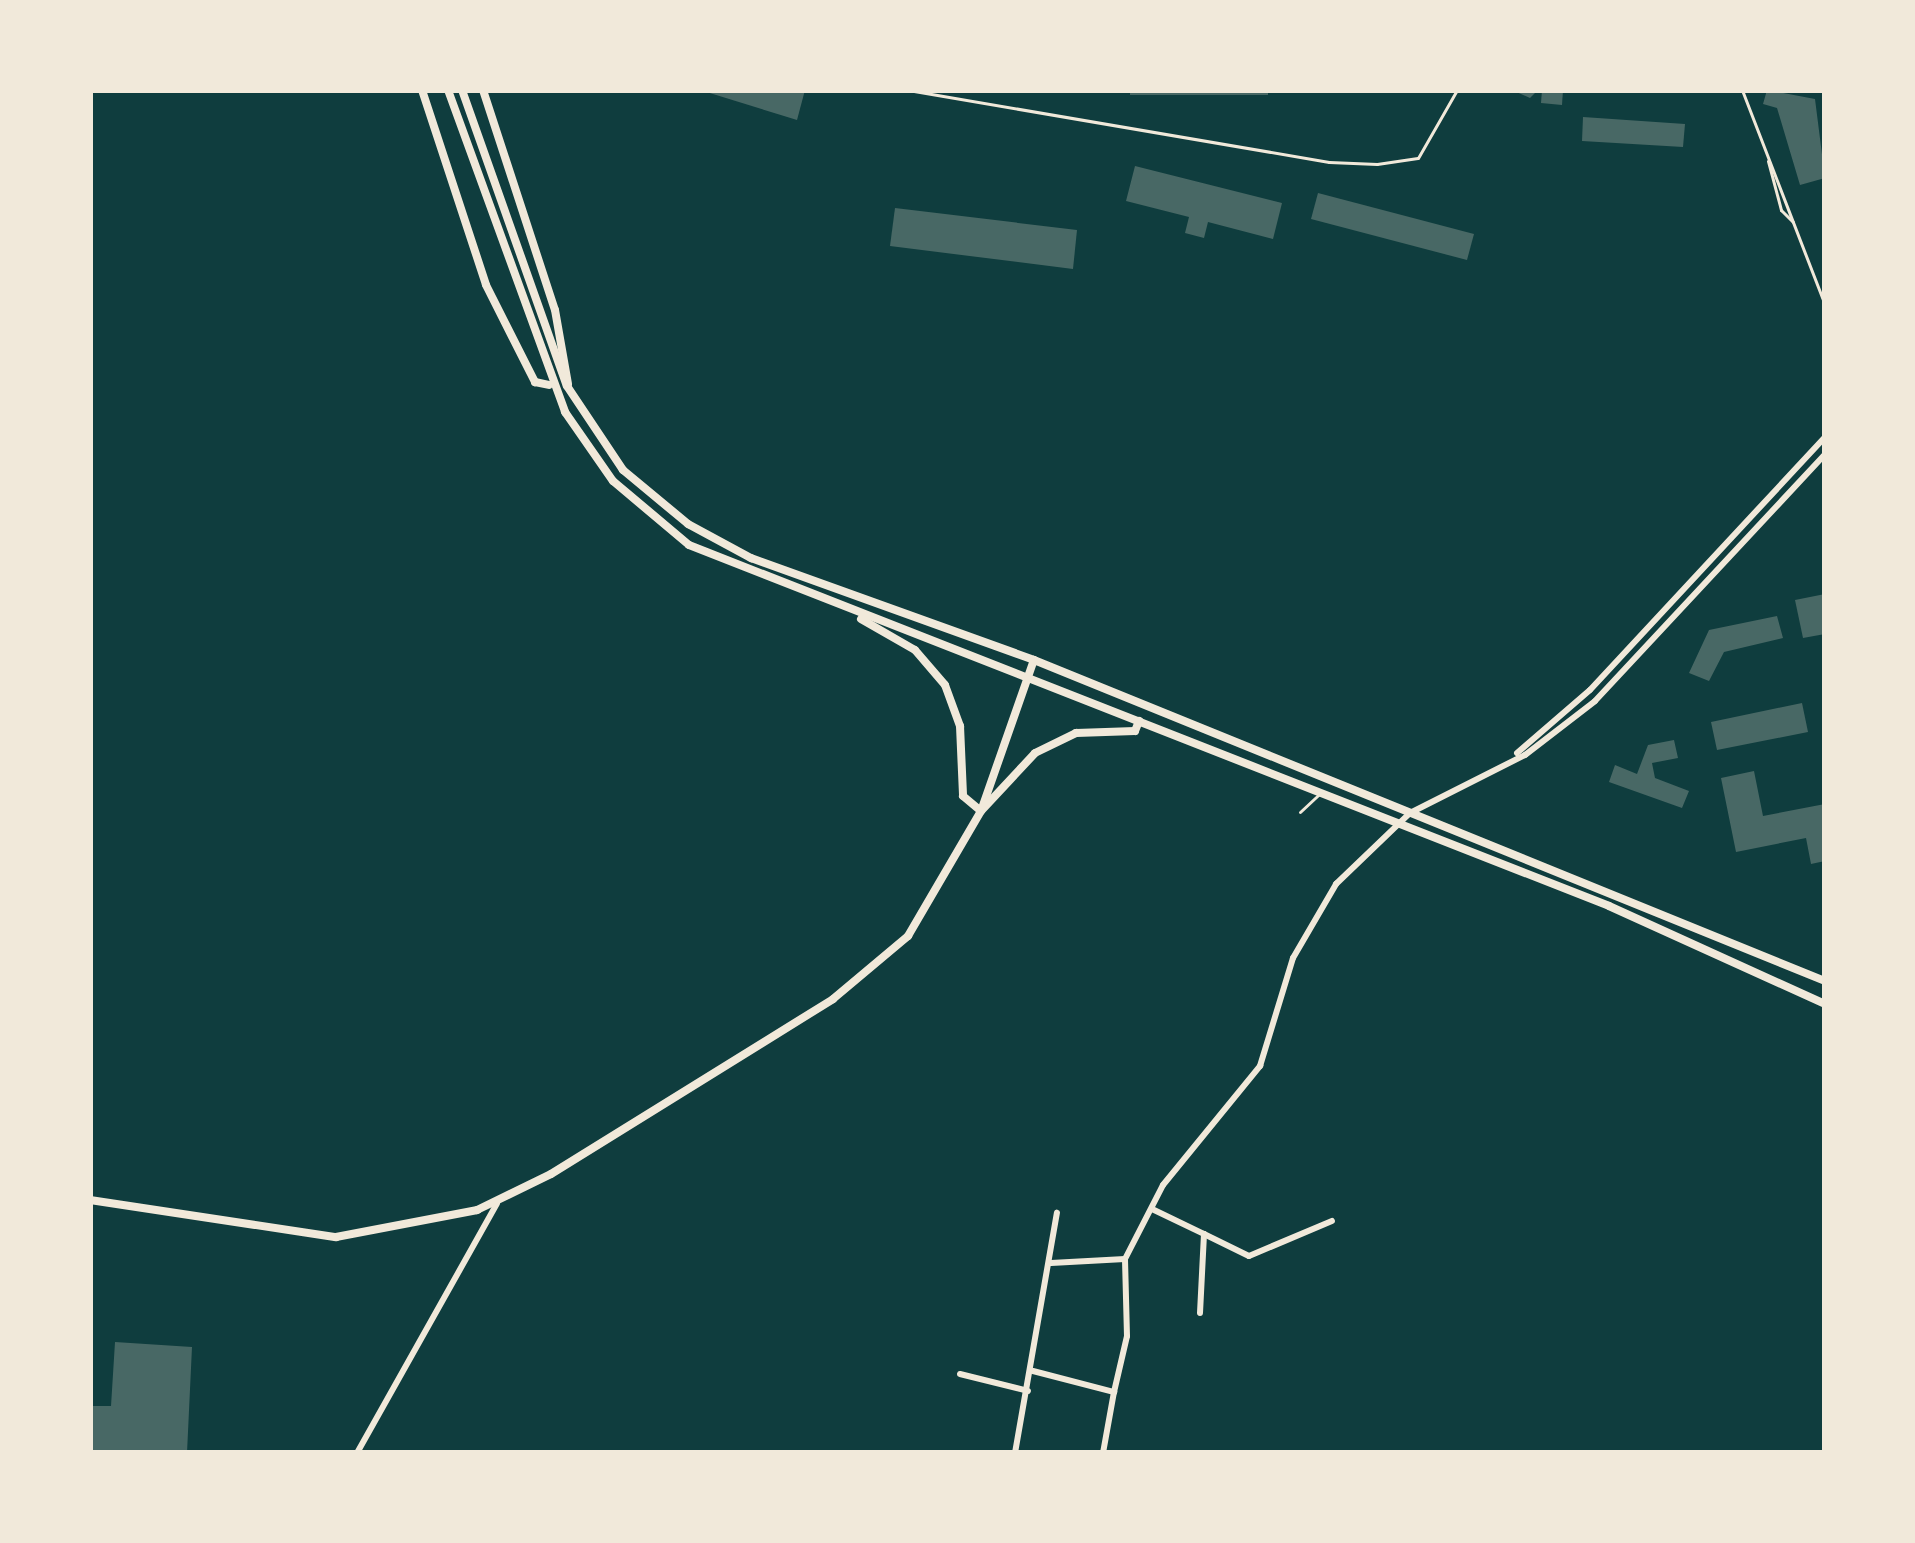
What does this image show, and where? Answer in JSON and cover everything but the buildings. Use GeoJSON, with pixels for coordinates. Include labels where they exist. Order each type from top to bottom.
{"type":"FeatureCollection","features":[{"type":"Feature","properties":{"kind":"street"},"geometry":{"type":"LineString","coordinates":[[422,90],[486,285],[536,382],[552,386]]}},
{"type":"Feature","properties":{"kind":"street"},"geometry":{"type":"LineString","coordinates":[[448,90],[552,386],[586,447],[653,519],[714,558],[1609,906],[1825,1004]]}},
{"type":"Feature","properties":{"kind":"street"},"geometry":{"type":"LineString","coordinates":[[462,90],[567,386],[623,470],[716,542],[1034,660],[1825,981]]}},
{"type":"Feature","properties":{"kind":"street"},"geometry":{"type":"LineString","coordinates":[[483,90],[555,310],[567,386]]}},
{"type":"Feature","properties":{"kind":"street"},"geometry":{"type":"LineString","coordinates":[[1103,1453],[1126,1336],[1125,1259],[1208,1122],[1260,1066],[1293,958],[1324,902],[1396,824],[1516,753],[1590,690],[1825,437]]}},
{"type":"Feature","properties":{"kind":"street"},"geometry":{"type":"LineString","coordinates":[[1516,753],[1525,755],[1595,701],[1825,454]]}},
{"type":"Feature","properties":{"kind":"street"},"geometry":{"type":"LineString","coordinates":[[850,611],[915,650],[945,685],[960,726],[963,796],[981,811]]}},
{"type":"Feature","properties":{"kind":"street"},"geometry":{"type":"LineString","coordinates":[[90,1200],[336,1237],[497,1204],[867,974],[926,911],[981,811],[1034,660]]}},
{"type":"Feature","properties":{"kind":"street"},"geometry":{"type":"LineString","coordinates":[[981,811],[1035,753],[1076,733],[1135,731],[1138,721]]}},
{"type":"Feature","properties":{"kind":"street"},"geometry":{"type":"LineString","coordinates":[[357,1453],[497,1204]]}},
{"type":"Feature","properties":{"kind":"street"},"geometry":{"type":"LineString","coordinates":[[1152,1209],[1249,1256],[1332,1221]]}},
{"type":"Feature","properties":{"kind":"street"},"geometry":{"type":"LineString","coordinates":[[1015,1453],[1033,1372],[1057,1213]]}},
{"type":"Feature","properties":{"kind":"street"},"geometry":{"type":"LineString","coordinates":[[1200,1313],[1204,1234]]}},
{"type":"Feature","properties":{"kind":"street"},"geometry":{"type":"LineString","coordinates":[[1050,1263],[1125,1259]]}},
{"type":"Feature","properties":{"kind":"street"},"geometry":{"type":"LineString","coordinates":[[1033,1372],[1114,1392]]}},
{"type":"Feature","properties":{"kind":"street"},"geometry":{"type":"LineString","coordinates":[[960,1375],[1028,1391]]}},
{"type":"Feature","properties":{"kind":"lane"},"geometry":{"type":"LineString","coordinates":[[908,90],[1329,162],[1378,164],[1418,158],[1457,90]]}},
{"type":"Feature","properties":{"kind":"lane"},"geometry":{"type":"LineString","coordinates":[[1742,90],[1825,305]]}},
{"type":"Feature","properties":{"kind":"lane"},"geometry":{"type":"LineString","coordinates":[[1768,159],[1781,210],[1793,222]]}},
{"type":"Feature","properties":{"kind":"lane"},"geometry":{"type":"LineString","coordinates":[[1300,812],[1320,794]]}}]}
